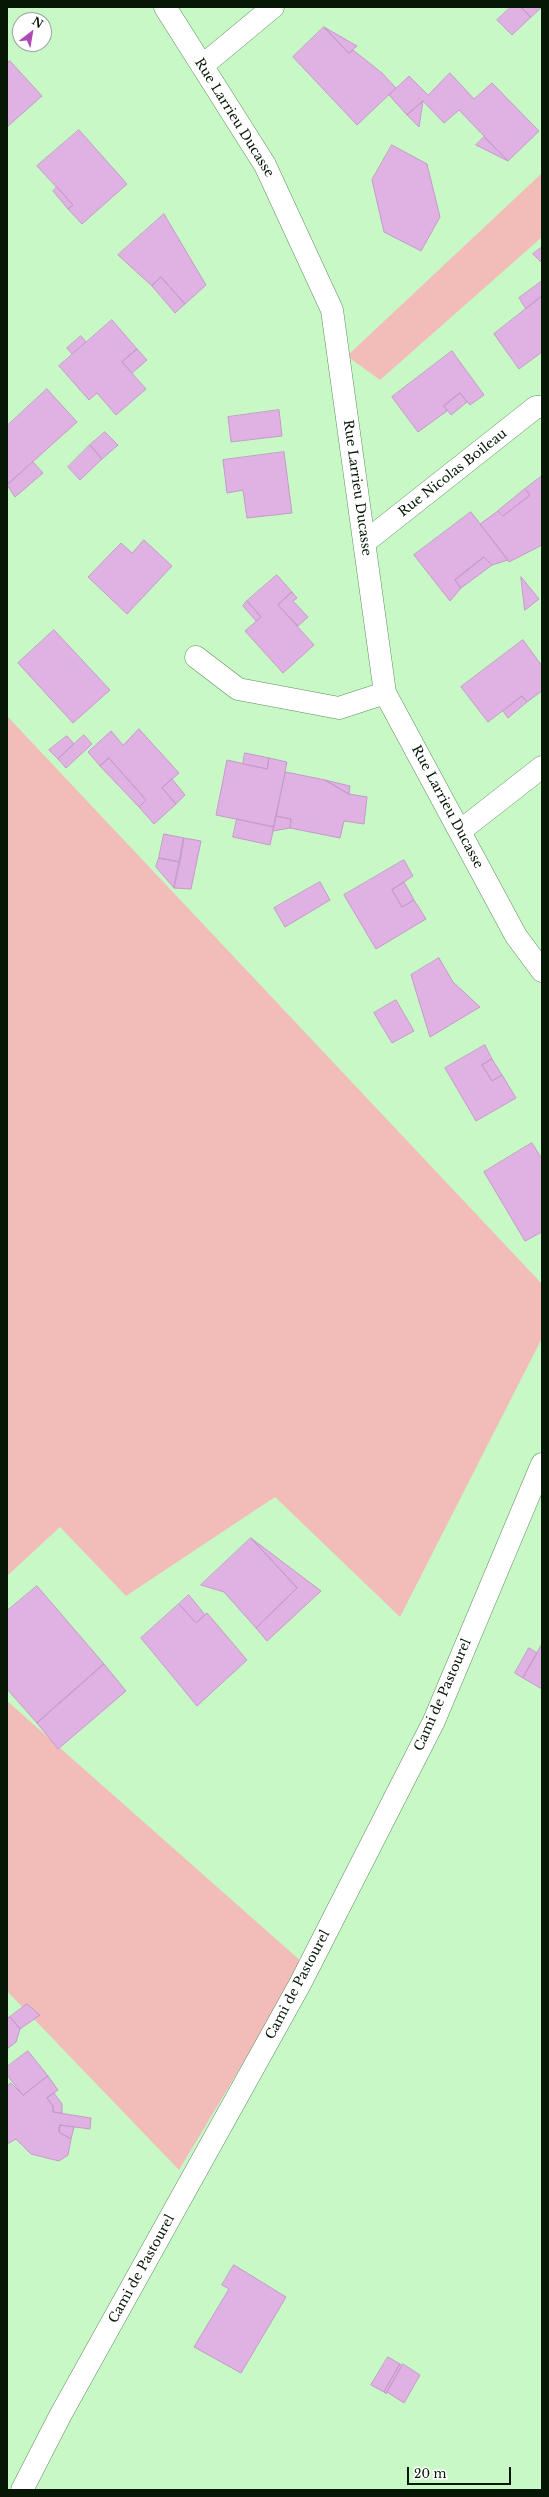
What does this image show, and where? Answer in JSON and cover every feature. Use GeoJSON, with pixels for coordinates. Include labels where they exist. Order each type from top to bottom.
{"type":"FeatureCollection","features":[{"type":"Feature","properties":{"kind":"street","name":"Rue Larrieu Ducasse"},"geometry":{"type":"LineString","coordinates":[[165,7],[266,165],[332,310],[386,693],[516,936],[542,971]]}},
{"type":"Feature","properties":{"kind":"street"},"geometry":{"type":"LineString","coordinates":[[202,66],[273,7]]}},
{"type":"Feature","properties":{"kind":"street","name":"Rue Nicolas Boileau"},"geometry":{"type":"LineString","coordinates":[[365,542],[536,407],[542,407]]}},
{"type":"Feature","properties":{"kind":"street"},"geometry":{"type":"LineString","coordinates":[[196,657],[238,689],[339,708],[386,693]]}},
{"type":"Feature","properties":{"kind":"street"},"geometry":{"type":"LineString","coordinates":[[460,831],[542,768]]}},
{"type":"Feature","properties":{"kind":"street","name":"Cami de Pastourel"},"geometry":{"type":"LineString","coordinates":[[22,2490],[61,2414],[300,1984],[434,1721],[542,1464]]}},
{"type":"Feature","properties":{"kind":"shaded area"},"geometry":{"type":"Polygon","coordinates":[[[542,173],[542,237],[380,380],[347,356],[542,173]]]}},
{"type":"Feature","properties":{"kind":"shaded area"},"geometry":{"type":"Polygon","coordinates":[[[7,716],[542,1284],[542,1338],[400,1617],[275,1497],[126,1596],[60,1527],[7,1576],[7,716]]]}},
{"type":"Feature","properties":{"kind":"shaded area"},"geometry":{"type":"Polygon","coordinates":[[[7,1701],[303,1963],[179,2170],[7,1991],[7,1701]]]}},
{"type":"Feature","properties":{"kind":"building"},"geometry":{"type":"Polygon","coordinates":[[[511,7],[521,7],[531,17],[512,35],[497,20],[511,7]]]}},
{"type":"Feature","properties":{"kind":"building"},"geometry":{"type":"Polygon","coordinates":[[[521,7],[542,7],[531,17],[521,7]]]}},
{"type":"Feature","properties":{"kind":"building"},"geometry":{"type":"Polygon","coordinates":[[[324,27],[357,46],[349,53],[324,27]]]}},
{"type":"Feature","properties":{"kind":"building"},"geometry":{"type":"Polygon","coordinates":[[[324,27],[349,53],[353,50],[382,73],[396,88],[357,125],[293,57],[324,27]]]}},
{"type":"Feature","properties":{"kind":"building"},"geometry":{"type":"Polygon","coordinates":[[[10,61],[42,96],[7,127],[7,63],[10,61]]]}},
{"type":"Feature","properties":{"kind":"building"},"geometry":{"type":"Polygon","coordinates":[[[450,73],[474,99],[492,83],[539,131],[508,161],[459,110],[444,123],[423,101],[407,115],[389,95],[409,76],[428,95],[450,73]]]}},
{"type":"Feature","properties":{"kind":"building"},"geometry":{"type":"Polygon","coordinates":[[[423,101],[419,127],[407,115],[423,101]]]}},
{"type":"Feature","properties":{"kind":"building"},"geometry":{"type":"Polygon","coordinates":[[[79,130],[127,184],[82,224],[68,209],[73,205],[37,166],[79,130]]]}},
{"type":"Feature","properties":{"kind":"building"},"geometry":{"type":"Polygon","coordinates":[[[484,137],[508,161],[476,145],[484,137]]]}},
{"type":"Feature","properties":{"kind":"building"},"geometry":{"type":"Polygon","coordinates":[[[392,145],[427,164],[440,217],[421,251],[384,232],[372,180],[392,145]]]}},
{"type":"Feature","properties":{"kind":"building"},"geometry":{"type":"Polygon","coordinates":[[[57,187],[73,205],[68,209],[53,191],[57,187]]]}},
{"type":"Feature","properties":{"kind":"building"},"geometry":{"type":"Polygon","coordinates":[[[164,214],[206,285],[185,304],[161,277],[152,286],[118,255],[164,214]]]}},
{"type":"Feature","properties":{"kind":"building"},"geometry":{"type":"Polygon","coordinates":[[[542,247],[542,263],[533,254],[542,247]]]}},
{"type":"Feature","properties":{"kind":"building"},"geometry":{"type":"Polygon","coordinates":[[[161,277],[185,304],[175,313],[152,286],[161,277]]]}},
{"type":"Feature","properties":{"kind":"building"},"geometry":{"type":"Polygon","coordinates":[[[542,281],[542,296],[526,309],[519,298],[542,281]]]}},
{"type":"Feature","properties":{"kind":"building"},"geometry":{"type":"Polygon","coordinates":[[[542,296],[542,352],[519,369],[494,334],[542,296]]]}},
{"type":"Feature","properties":{"kind":"building"},"geometry":{"type":"Polygon","coordinates":[[[112,320],[137,349],[122,362],[146,389],[116,415],[97,393],[89,400],[59,366],[112,320]]]}},
{"type":"Feature","properties":{"kind":"building"},"geometry":{"type":"Polygon","coordinates":[[[81,336],[86,342],[72,354],[67,348],[81,336]]]}},
{"type":"Feature","properties":{"kind":"building"},"geometry":{"type":"Polygon","coordinates":[[[137,349],[147,360],[132,373],[122,362],[137,349]]]}},
{"type":"Feature","properties":{"kind":"building"},"geometry":{"type":"Polygon","coordinates":[[[452,351],[484,395],[470,405],[460,393],[444,406],[447,411],[418,432],[392,397],[452,351]]]}},
{"type":"Feature","properties":{"kind":"building"},"geometry":{"type":"Polygon","coordinates":[[[47,389],[77,422],[7,485],[7,426],[47,389]]]}},
{"type":"Feature","properties":{"kind":"building"},"geometry":{"type":"Polygon","coordinates":[[[460,393],[467,402],[451,415],[444,406],[460,393]]]}},
{"type":"Feature","properties":{"kind":"building"},"geometry":{"type":"Polygon","coordinates":[[[279,410],[282,436],[231,442],[228,417],[279,410]]]}},
{"type":"Feature","properties":{"kind":"building"},"geometry":{"type":"Polygon","coordinates":[[[105,432],[118,445],[102,459],[90,445],[105,432]]]}},
{"type":"Feature","properties":{"kind":"building"},"geometry":{"type":"Polygon","coordinates":[[[90,445],[102,459],[80,480],[68,467],[90,445]]]}},
{"type":"Feature","properties":{"kind":"building"},"geometry":{"type":"Polygon","coordinates":[[[284,452],[292,513],[247,518],[243,490],[227,493],[223,460],[284,452]]]}},
{"type":"Feature","properties":{"kind":"building"},"geometry":{"type":"Polygon","coordinates":[[[33,462],[43,473],[15,497],[7,485],[33,462]]]}},
{"type":"Feature","properties":{"kind":"building"},"geometry":{"type":"Polygon","coordinates":[[[542,476],[542,545],[509,562],[480,524],[498,511],[503,516],[530,495],[525,489],[542,476]]]}},
{"type":"Feature","properties":{"kind":"building"},"geometry":{"type":"Polygon","coordinates":[[[525,489],[530,495],[503,516],[498,511],[525,489]]]}},
{"type":"Feature","properties":{"kind":"building"},"geometry":{"type":"Polygon","coordinates":[[[471,512],[508,560],[492,565],[484,557],[455,580],[461,588],[450,601],[414,555],[471,512]]]}},
{"type":"Feature","properties":{"kind":"building"},"geometry":{"type":"Polygon","coordinates":[[[144,540],[172,566],[127,614],[88,577],[121,543],[132,553],[144,540]]]}},
{"type":"Feature","properties":{"kind":"building"},"geometry":{"type":"Polygon","coordinates":[[[484,557],[492,565],[461,588],[455,580],[484,557]]]}},
{"type":"Feature","properties":{"kind":"building"},"geometry":{"type":"Polygon","coordinates":[[[277,575],[292,592],[278,605],[314,645],[283,673],[245,631],[261,617],[247,601],[277,575]]]}},
{"type":"Feature","properties":{"kind":"building"},"geometry":{"type":"Polygon","coordinates":[[[521,577],[539,599],[525,610],[521,577]]]}},
{"type":"Feature","properties":{"kind":"building"},"geometry":{"type":"Polygon","coordinates":[[[292,592],[297,598],[293,601],[308,617],[298,626],[278,605],[292,592]]]}},
{"type":"Feature","properties":{"kind":"building"},"geometry":{"type":"Polygon","coordinates":[[[247,601],[261,617],[256,621],[243,606],[247,601]]]}},
{"type":"Feature","properties":{"kind":"building"},"geometry":{"type":"Polygon","coordinates":[[[54,630],[110,690],[73,723],[18,663],[54,630]]]}},
{"type":"Feature","properties":{"kind":"building"},"geometry":{"type":"Polygon","coordinates":[[[523,640],[542,666],[542,691],[527,702],[522,696],[488,722],[461,687],[523,640]]]}},
{"type":"Feature","properties":{"kind":"building"},"geometry":{"type":"Polygon","coordinates":[[[522,696],[527,702],[508,718],[503,711],[522,696]]]}},
{"type":"Feature","properties":{"kind":"building"},"geometry":{"type":"Polygon","coordinates":[[[139,729],[179,773],[162,788],[176,804],[154,824],[139,807],[146,800],[109,758],[100,766],[88,752],[111,731],[123,745],[139,729]]]}},
{"type":"Feature","properties":{"kind":"building"},"geometry":{"type":"Polygon","coordinates":[[[84,735],[92,744],[66,768],[58,759],[84,735]]]}},
{"type":"Feature","properties":{"kind":"building"},"geometry":{"type":"Polygon","coordinates":[[[67,736],[74,744],[58,759],[49,750],[67,736]]]}},
{"type":"Feature","properties":{"kind":"building"},"geometry":{"type":"Polygon","coordinates":[[[245,753],[269,758],[267,769],[243,764],[245,753]]]}},
{"type":"Feature","properties":{"kind":"building"},"geometry":{"type":"Polygon","coordinates":[[[109,758],[146,800],[139,807],[100,766],[109,758]]]}},
{"type":"Feature","properties":{"kind":"building"},"geometry":{"type":"Polygon","coordinates":[[[269,758],[287,762],[274,827],[216,815],[227,760],[267,769],[269,758]]]}},
{"type":"Feature","properties":{"kind":"building"},"geometry":{"type":"Polygon","coordinates":[[[286,772],[325,780],[349,794],[367,797],[364,824],[344,821],[340,838],[290,828],[291,819],[276,816],[286,772]]]}},
{"type":"Feature","properties":{"kind":"building"},"geometry":{"type":"Polygon","coordinates":[[[172,779],[185,795],[176,804],[162,788],[172,779]]]}},
{"type":"Feature","properties":{"kind":"building"},"geometry":{"type":"Polygon","coordinates":[[[325,780],[350,786],[349,794],[325,780]]]}},
{"type":"Feature","properties":{"kind":"building"},"geometry":{"type":"Polygon","coordinates":[[[276,816],[291,819],[290,828],[273,831],[276,816]]]}},
{"type":"Feature","properties":{"kind":"building"},"geometry":{"type":"Polygon","coordinates":[[[237,819],[274,827],[270,845],[233,837],[237,819]]]}},
{"type":"Feature","properties":{"kind":"building"},"geometry":{"type":"Polygon","coordinates":[[[164,834],[184,838],[180,862],[159,858],[164,834]]]}},
{"type":"Feature","properties":{"kind":"building"},"geometry":{"type":"Polygon","coordinates":[[[184,838],[201,841],[191,889],[174,888],[184,838]]]}},
{"type":"Feature","properties":{"kind":"building"},"geometry":{"type":"Polygon","coordinates":[[[159,858],[180,862],[174,888],[156,867],[159,858]]]}},
{"type":"Feature","properties":{"kind":"building"},"geometry":{"type":"Polygon","coordinates":[[[404,860],[413,876],[392,890],[402,907],[414,900],[426,919],[376,949],[344,895],[404,860]]]}},
{"type":"Feature","properties":{"kind":"building"},"geometry":{"type":"Polygon","coordinates":[[[320,882],[330,900],[285,927],[274,908],[320,882]]]}},
{"type":"Feature","properties":{"kind":"building"},"geometry":{"type":"Polygon","coordinates":[[[404,882],[414,900],[402,907],[392,890],[404,882]]]}},
{"type":"Feature","properties":{"kind":"building"},"geometry":{"type":"Polygon","coordinates":[[[439,958],[453,982],[480,1007],[430,1037],[411,975],[439,958]]]}},
{"type":"Feature","properties":{"kind":"building"},"geometry":{"type":"Polygon","coordinates":[[[396,1000],[414,1031],[392,1043],[374,1013],[396,1000]]]}},
{"type":"Feature","properties":{"kind":"building"},"geometry":{"type":"Polygon","coordinates":[[[485,1045],[492,1059],[482,1065],[492,1081],[502,1075],[516,1098],[476,1121],[445,1068],[485,1045]]]}},
{"type":"Feature","properties":{"kind":"building"},"geometry":{"type":"Polygon","coordinates":[[[492,1059],[502,1075],[492,1081],[482,1065],[492,1059]]]}},
{"type":"Feature","properties":{"kind":"building"},"geometry":{"type":"Polygon","coordinates":[[[532,1143],[542,1159],[542,1232],[525,1241],[484,1172],[532,1143]]]}},
{"type":"Feature","properties":{"kind":"building"},"geometry":{"type":"Polygon","coordinates":[[[251,1538],[321,1591],[267,1641],[256,1628],[297,1588],[251,1538]]]}},
{"type":"Feature","properties":{"kind":"building"},"geometry":{"type":"Polygon","coordinates":[[[251,1538],[297,1588],[256,1628],[224,1592],[201,1585],[251,1538]]]}},
{"type":"Feature","properties":{"kind":"building"},"geometry":{"type":"Polygon","coordinates":[[[37,1586],[104,1664],[37,1723],[7,1689],[7,1611],[37,1586]]]}},
{"type":"Feature","properties":{"kind":"building"},"geometry":{"type":"Polygon","coordinates":[[[189,1595],[205,1615],[196,1623],[179,1604],[189,1595]]]}},
{"type":"Feature","properties":{"kind":"building"},"geometry":{"type":"Polygon","coordinates":[[[179,1604],[196,1623],[207,1613],[247,1660],[197,1706],[141,1638],[179,1604]]]}},
{"type":"Feature","properties":{"kind":"building"},"geometry":{"type":"Polygon","coordinates":[[[542,1644],[542,1689],[523,1678],[542,1644]]]}},
{"type":"Feature","properties":{"kind":"building"},"geometry":{"type":"Polygon","coordinates":[[[529,1648],[537,1653],[523,1678],[515,1673],[529,1648]]]}},
{"type":"Feature","properties":{"kind":"building"},"geometry":{"type":"Polygon","coordinates":[[[104,1664],[126,1691],[58,1749],[37,1723],[104,1664]]]}},
{"type":"Feature","properties":{"kind":"building"},"geometry":{"type":"Polygon","coordinates":[[[27,2004],[40,2015],[20,2029],[10,2017],[27,2004]]]}},
{"type":"Feature","properties":{"kind":"building"},"geometry":{"type":"Polygon","coordinates":[[[10,2017],[20,2029],[16,2042],[7,2049],[7,2019],[10,2017]]]}},
{"type":"Feature","properties":{"kind":"building"},"geometry":{"type":"Polygon","coordinates":[[[28,2051],[48,2076],[23,2095],[7,2075],[7,2067],[28,2051]]]}},
{"type":"Feature","properties":{"kind":"building"},"geometry":{"type":"Polygon","coordinates":[[[48,2076],[58,2090],[47,2098],[53,2106],[53,2112],[91,2118],[90,2129],[60,2125],[59,2132],[71,2139],[68,2155],[59,2161],[31,2154],[16,2139],[7,2144],[7,2086],[11,2083],[23,2095],[48,2076]]]}},
{"type":"Feature","properties":{"kind":"building"},"geometry":{"type":"Polygon","coordinates":[[[54,2093],[62,2104],[62,2113],[53,2112],[53,2106],[47,2098],[54,2093]]]}},
{"type":"Feature","properties":{"kind":"building"},"geometry":{"type":"Polygon","coordinates":[[[60,2125],[74,2127],[71,2139],[59,2132],[60,2125]]]}},
{"type":"Feature","properties":{"kind":"building"},"geometry":{"type":"Polygon","coordinates":[[[234,2265],[286,2297],[241,2373],[194,2347],[229,2289],[222,2285],[234,2265]]]}},
{"type":"Feature","properties":{"kind":"building"},"geometry":{"type":"Polygon","coordinates":[[[388,2357],[400,2364],[384,2392],[371,2385],[388,2357]]]}},
{"type":"Feature","properties":{"kind":"building"},"geometry":{"type":"Polygon","coordinates":[[[400,2364],[402,2366],[386,2394],[384,2392],[400,2364]]]}},
{"type":"Feature","properties":{"kind":"building"},"geometry":{"type":"Polygon","coordinates":[[[403,2364],[420,2375],[404,2403],[387,2392],[403,2364]]]}}]}
